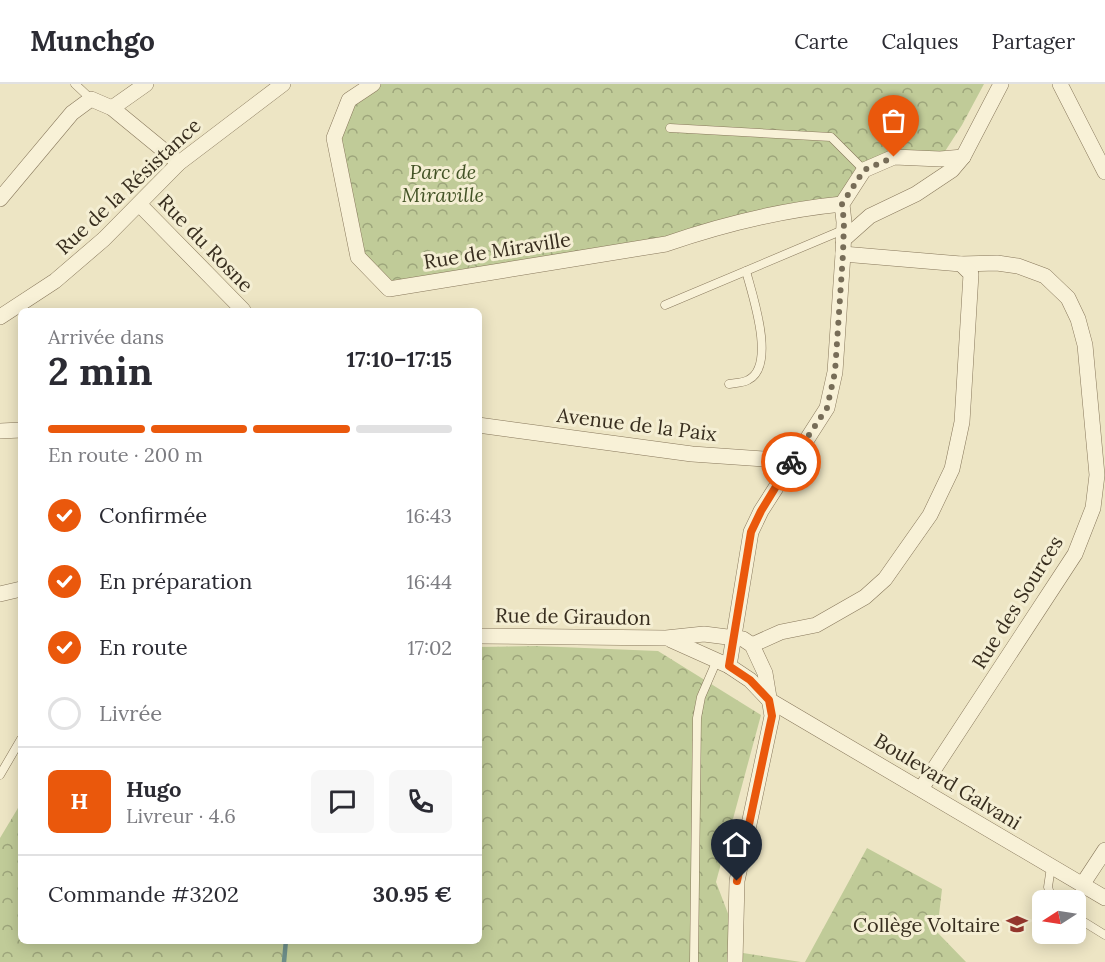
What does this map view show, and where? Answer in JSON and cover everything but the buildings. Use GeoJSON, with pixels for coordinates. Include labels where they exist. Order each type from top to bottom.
{"type":"FeatureCollection","features":[{"type":"Feature","properties":{"kind":"street"},"geometry":{"type":"LineString","coordinates":[[112,108],[146,84]]}},
{"type":"Feature","properties":{"kind":"street","name":"Rue de la Résistance"},"geometry":{"type":"LineString","coordinates":[[0,317],[55,281],[104,239],[179,163],[283,84]]}},
{"type":"Feature","properties":{"kind":"street","name":"Rue de Miraville"},"geometry":{"type":"LineString","coordinates":[[373,84],[349,100],[334,138],[358,257],[388,289],[666,244],[768,214],[842,204]]}},
{"type":"Feature","properties":{"kind":"street"},"geometry":{"type":"LineString","coordinates":[[844,236],[870,216],[940,179],[952,170],[963,157],[1001,84]]}},
{"type":"Feature","properties":{"kind":"street"},"geometry":{"type":"LineString","coordinates":[[1060,84],[1105,172]]}},
{"type":"Feature","properties":{"kind":"street"},"geometry":{"type":"LineString","coordinates":[[0,199],[72,113],[91,99],[112,108],[179,163]]}},
{"type":"Feature","properties":{"kind":"street"},"geometry":{"type":"LineString","coordinates":[[723,663],[733,637],[751,532],[761,511],[827,408],[835,372],[844,236],[842,204],[864,170],[894,157],[940,159],[963,157]]}},
{"type":"Feature","properties":{"kind":"street","name":"Rue du Rosne"},"geometry":{"type":"LineString","coordinates":[[139,204],[241,308]]}},
{"type":"Feature","properties":{"kind":"street","name":"Rue des Sources"},"geometry":{"type":"LineString","coordinates":[[844,236],[962,264],[997,263],[1018,266],[1044,276],[1068,298],[1078,320],[1098,402],[1097,475],[1093,508],[1076,554],[921,789]]}},
{"type":"Feature","properties":{"kind":"street"},"geometry":{"type":"LineString","coordinates":[[752,645],[781,632],[816,625],[865,597],[885,579],[930,515],[952,469],[962,422],[971,274],[962,264]]}},
{"type":"Feature","properties":{"kind":"street","name":"Avenue de la Paix"},"geometry":{"type":"LineString","coordinates":[[482,426],[692,454],[792,461]]}},
{"type":"Feature","properties":{"kind":"street"},"geometry":{"type":"LineString","coordinates":[[0,431],[18,430]]}},
{"type":"Feature","properties":{"kind":"street"},"geometry":{"type":"LineString","coordinates":[[0,594],[18,590]]}},
{"type":"Feature","properties":{"kind":"street","name":"Rue de Giraudon"},"geometry":{"type":"LineString","coordinates":[[482,636],[666,638],[704,634],[733,637]]}},
{"type":"Feature","properties":{"kind":"street"},"geometry":{"type":"LineString","coordinates":[[733,637],[743,639],[752,645],[761,663],[772,716],[737,881],[735,962]]}},
{"type":"Feature","properties":{"kind":"street","name":"Rue de Giraudon"},"geometry":{"type":"LineString","coordinates":[[666,638],[723,663],[750,680],[769,700]]}},
{"type":"Feature","properties":{"kind":"street"},"geometry":{"type":"LineString","coordinates":[[750,680],[757,673],[761,663]]}},
{"type":"Feature","properties":{"kind":"street","name":"Boulevard Galvani"},"geometry":{"type":"LineString","coordinates":[[769,700],[1105,898]]}},
{"type":"Feature","properties":{"kind":"street"},"geometry":{"type":"LineString","coordinates":[[1082,885],[1105,850]]}},
{"type":"Feature","properties":{"kind":"lane"},"geometry":{"type":"LineString","coordinates":[[75,84],[91,99]]}},
{"type":"Feature","properties":{"kind":"lane"},"geometry":{"type":"LineString","coordinates":[[670,128],[831,137],[864,170]]}},
{"type":"Feature","properties":{"kind":"lane"},"geometry":{"type":"LineString","coordinates":[[665,304],[746,271],[844,236]]}},
{"type":"Feature","properties":{"kind":"lane"},"geometry":{"type":"LineString","coordinates":[[729,384],[748,380],[755,373],[762,351],[761,328],[746,271]]}},
{"type":"Feature","properties":{"kind":"lane"},"geometry":{"type":"LineString","coordinates":[[694,962],[697,718],[701,697],[723,663]]}},
{"type":"Feature","properties":{"kind":"lane"},"geometry":{"type":"LineString","coordinates":[[0,775],[18,744]]}},
{"type":"Feature","properties":{"kind":"lane"},"geometry":{"type":"LineString","coordinates":[[1049,890],[1051,866]]}},
{"type":"Feature","properties":{"kind":"lane"},"geometry":{"type":"LineString","coordinates":[[1086,923],[1105,935]]}},
{"type":"Feature","properties":{"kind":"green space","name":"Parc de Miraville"},"geometry":{"type":"Polygon","coordinates":[[[373,84],[984,84],[940,159],[894,157],[864,170],[849,194],[822,206],[696,233],[389,289],[358,257],[334,138],[349,100],[373,84]]]}},
{"type":"Feature","properties":{"kind":"green space"},"geometry":{"type":"Polygon","coordinates":[[[536,646],[658,651],[761,715],[716,882],[743,953],[801,962],[0,962],[0,838],[18,808],[18,944],[482,944],[482,647],[536,646]]]}},
{"type":"Feature","properties":{"kind":"green space"},"geometry":{"type":"Polygon","coordinates":[[[867,848],[942,889],[937,932],[966,962],[805,962],[867,848]]]}},
{"type":"Feature","properties":{"kind":"waterway"},"geometry":{"type":"LineString","coordinates":[[284,962],[286,944]]}},
{"type":"Feature","properties":{"kind":"way so far"},"geometry":{"type":"LineString","coordinates":[[791,462],[827,408],[835,372],[843,254],[842,204],[864,170],[894,157]]}},
{"type":"Feature","properties":{"kind":"place","name":"Collège Voltaire"},"geometry":{"type":"Point","coordinates":[1017,924]}},
{"type":"Feature","properties":{"kind":"route"},"geometry":{"type":"LineString","coordinates":[[737,881],[772,716],[769,700],[750,680],[729,666],[751,532],[791,462]]}}]}
